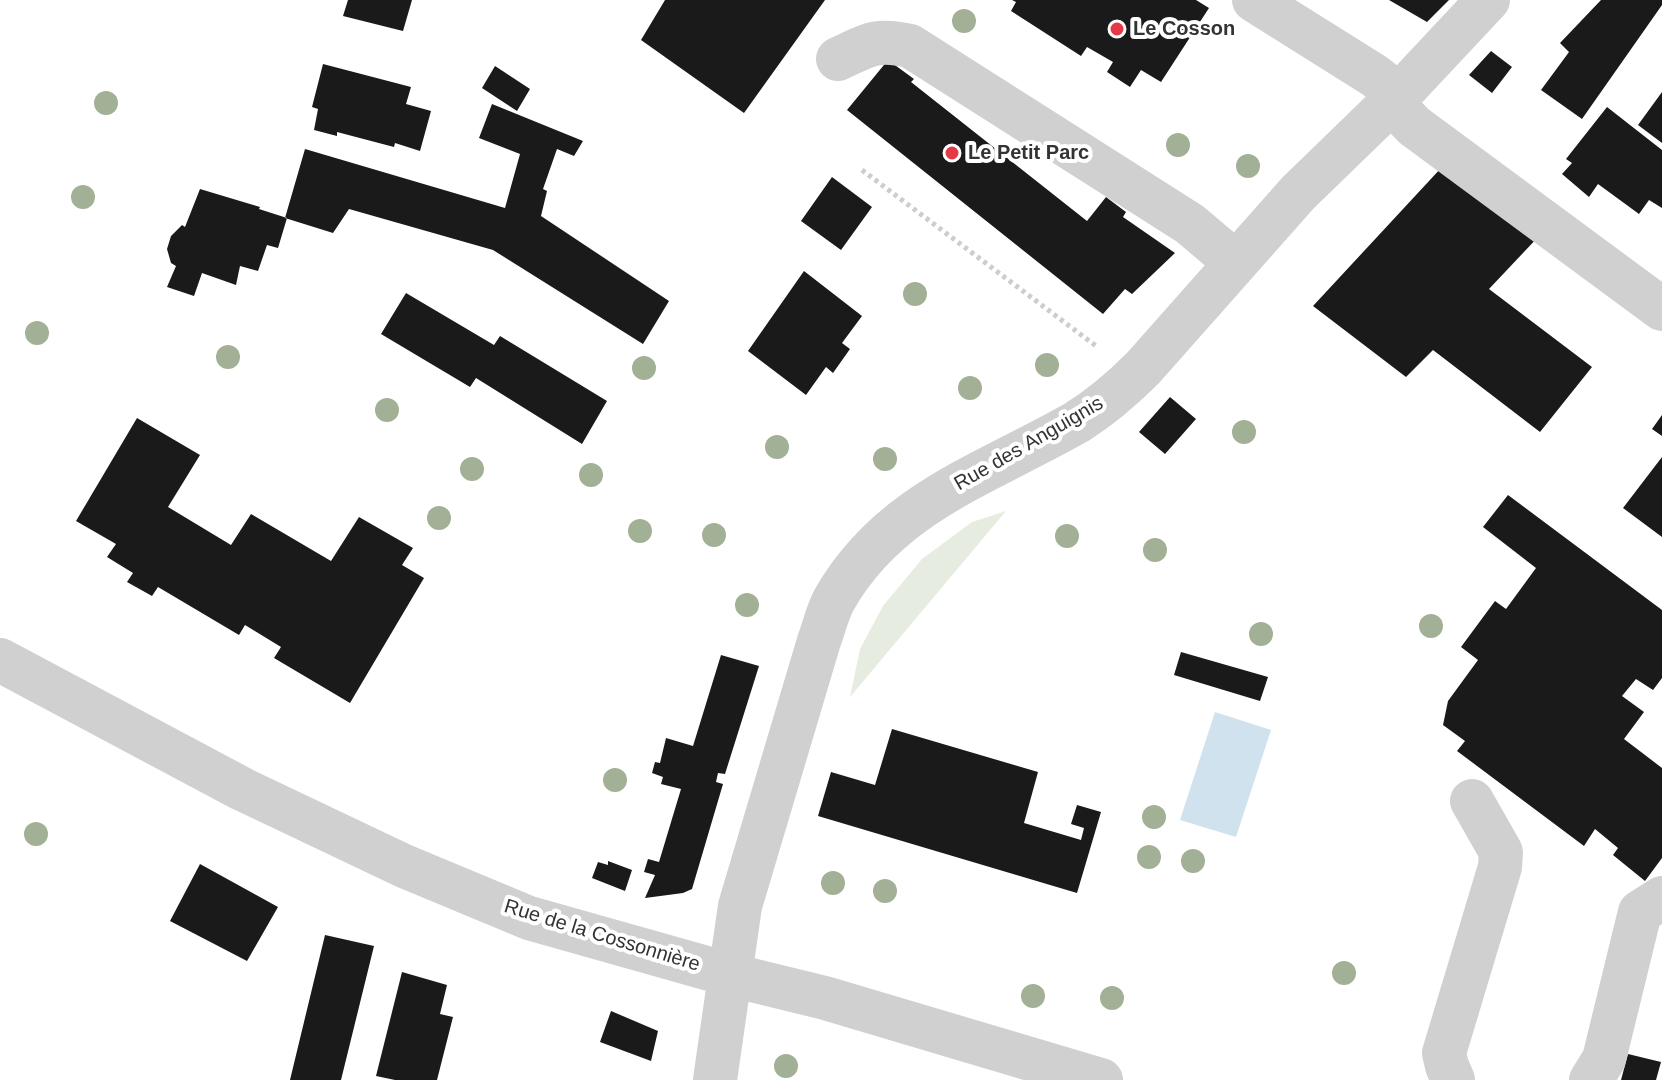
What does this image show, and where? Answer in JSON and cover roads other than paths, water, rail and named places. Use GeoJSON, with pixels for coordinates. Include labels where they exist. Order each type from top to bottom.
{"type":"FeatureCollection","features":[{"type":"Feature","properties":{"kind":"street"},"geometry":{"type":"LineString","coordinates":[[1254,0],[1375,76],[1414,126],[1662,309]]}},
{"type":"Feature","properties":{"kind":"street","name":"Rue des Anguignis"},"geometry":{"type":"LineString","coordinates":[[715,1080],[740,906],[819,641],[832,603],[855,567],[898,523],[923,506],[962,481],[1078,421],[1120,392],[1298,193],[1395,99],[1488,0]]}},
{"type":"Feature","properties":{"kind":"street"},"geometry":{"type":"LineString","coordinates":[[838,59],[876,42],[893,41],[910,46],[1190,224],[1236,263]]}},
{"type":"Feature","properties":{"kind":"street","name":"Rue de la Cossonnière"},"geometry":{"type":"LineString","coordinates":[[0,660],[242,789],[404,866],[529,918],[825,998],[1101,1080]]}},
{"type":"Feature","properties":{"kind":"street"},"geometry":{"type":"LineString","coordinates":[[1453,1080],[1444,1053],[1500,867],[1501,852],[1472,801]]}},
{"type":"Feature","properties":{"kind":"street"},"geometry":{"type":"LineString","coordinates":[[1591,1080],[1604,1059],[1640,912],[1662,898]]}},
{"type":"Feature","properties":{"kind":"water"},"geometry":{"type":"Polygon","coordinates":[[[1215,712],[1271,730],[1236,837],[1180,820],[1215,712]]]}},
{"type":"Feature","properties":{"kind":"place","name":"Le Cosson"},"geometry":{"type":"Point","coordinates":[1117,29]}},
{"type":"Feature","properties":{"kind":"place","name":"Le Petit Parc"},"geometry":{"type":"Point","coordinates":[952,153]}}]}
